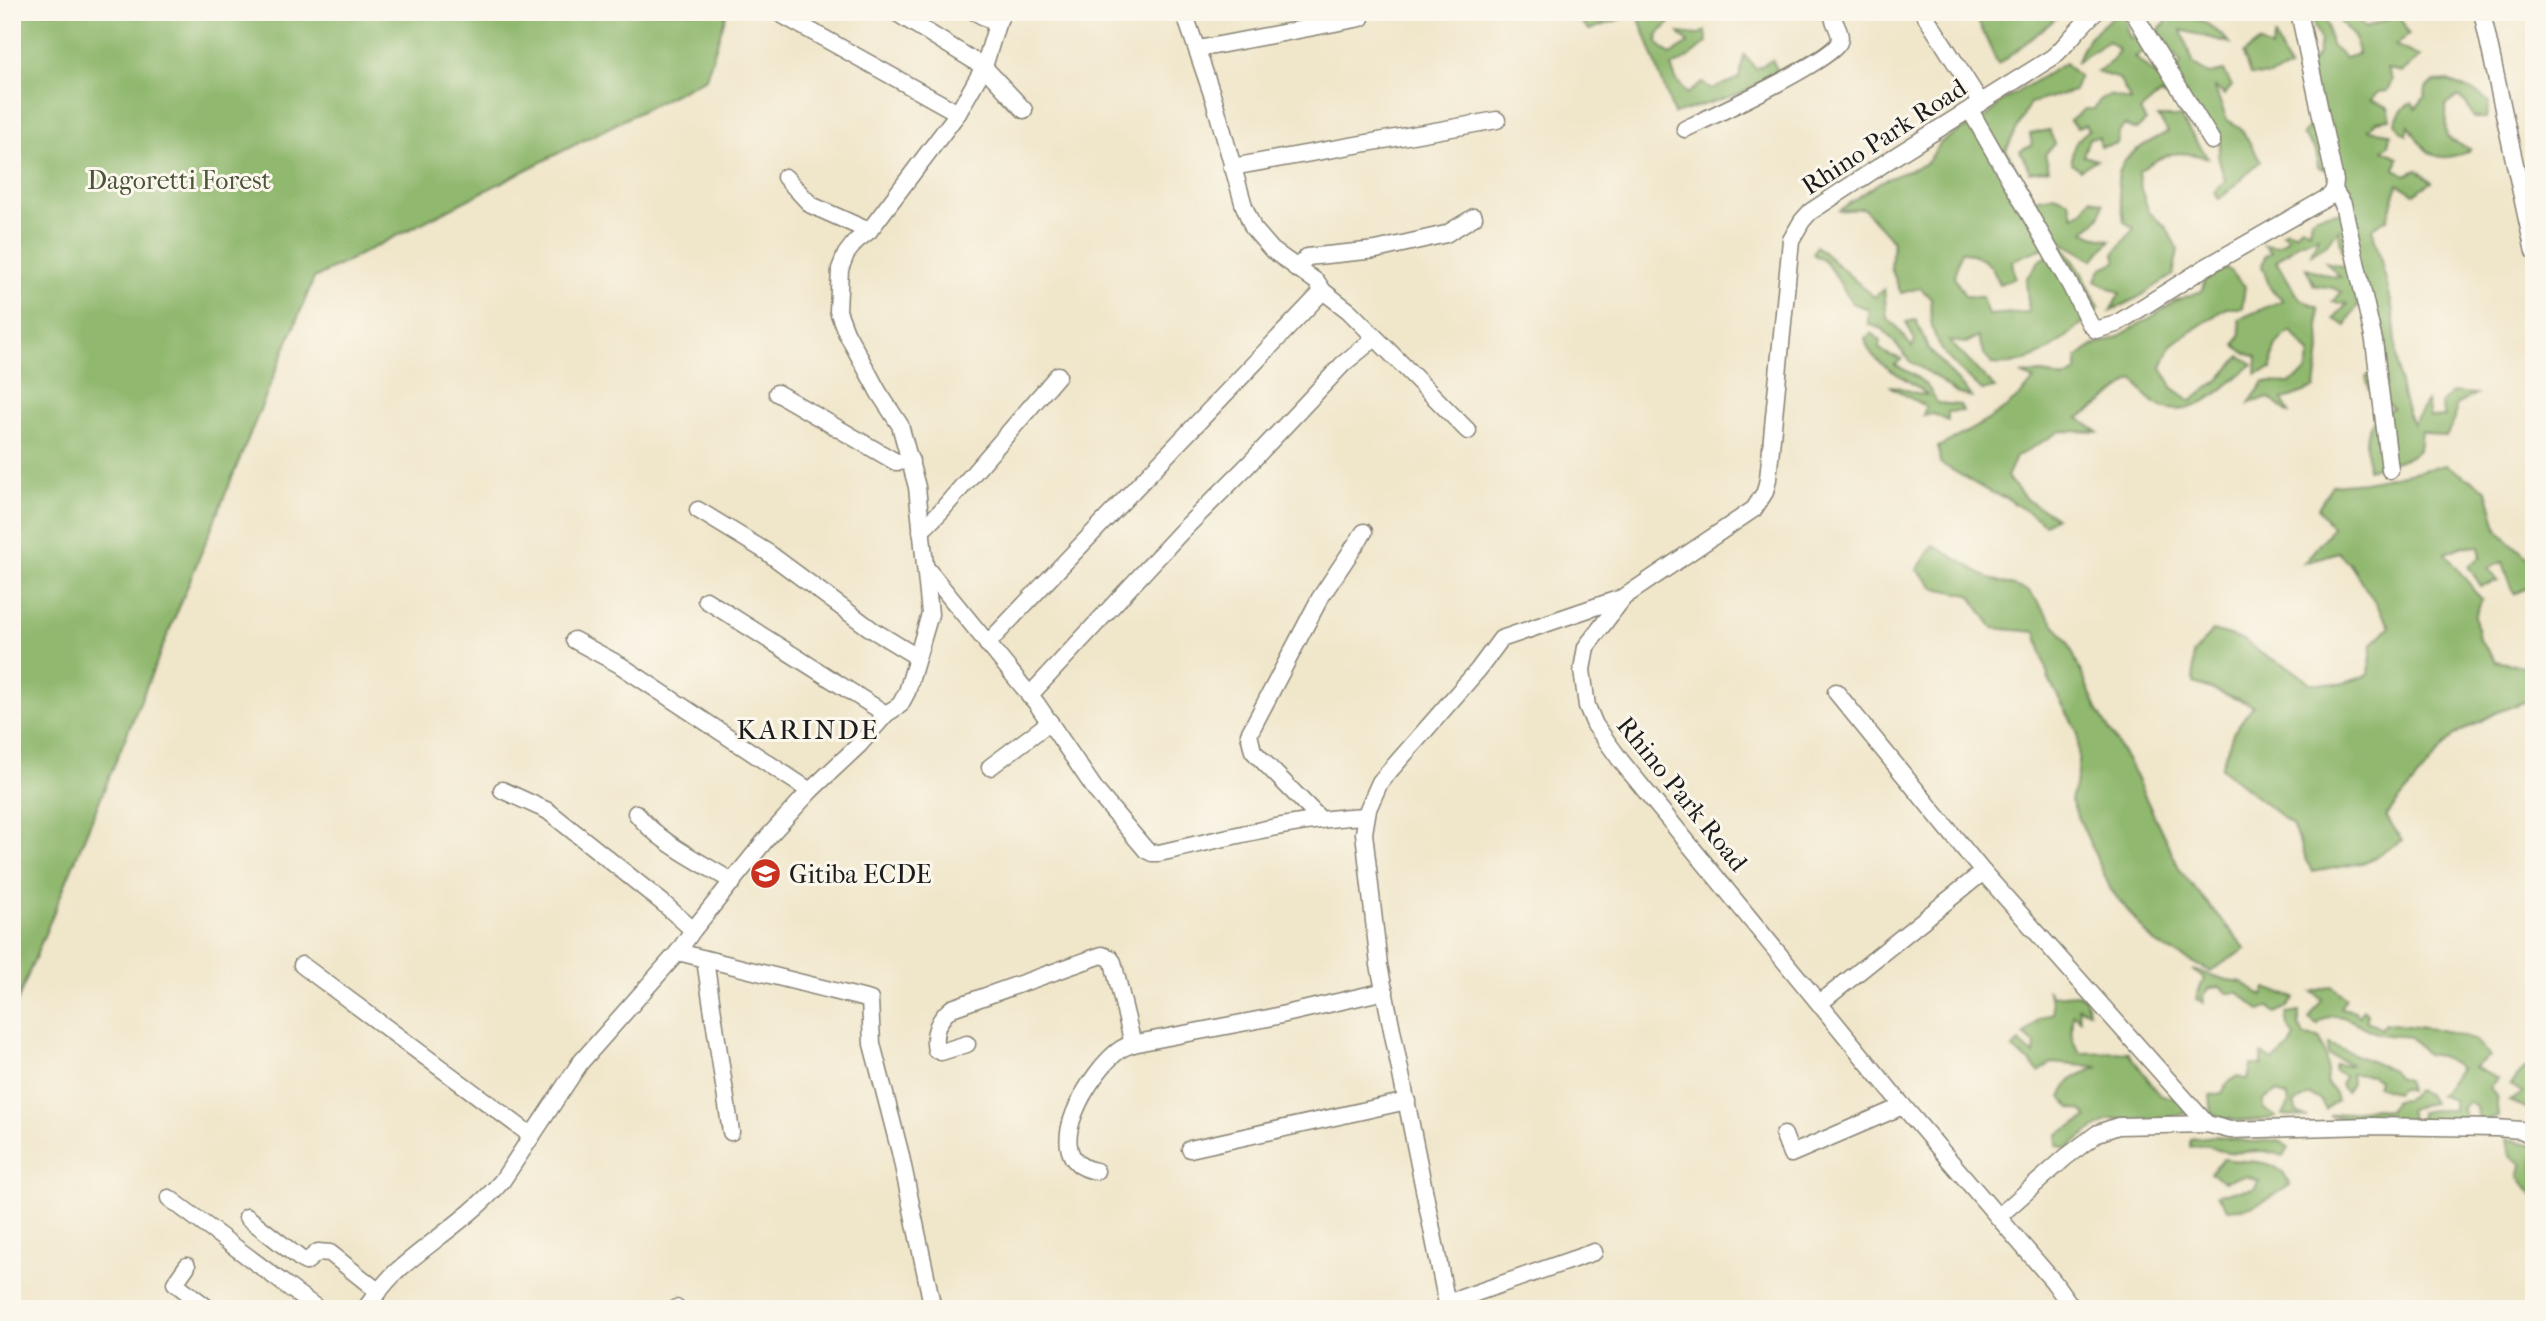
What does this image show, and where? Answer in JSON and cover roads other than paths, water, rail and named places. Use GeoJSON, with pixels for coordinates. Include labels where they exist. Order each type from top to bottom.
{"type":"FeatureCollection","features":[{"type":"Feature","properties":{"kind":"street"},"geometry":{"type":"LineString","coordinates":[[777,12],[958,113]]}},
{"type":"Feature","properties":{"kind":"street"},"geometry":{"type":"LineString","coordinates":[[895,12],[984,67],[1024,110]]}},
{"type":"Feature","properties":{"kind":"street"},"geometry":{"type":"LineString","coordinates":[[365,1309],[396,1272],[490,1195],[580,1063],[678,952],[768,837],[886,714],[900,705],[907,692],[930,614],[917,487],[900,425],[846,332],[838,312],[840,269],[846,254],[856,241],[869,231],[958,113],[984,67],[1000,18],[975,12]]}},
{"type":"Feature","properties":{"kind":"street"},"geometry":{"type":"LineString","coordinates":[[1184,12],[1253,228],[1272,250],[1317,282],[1349,311],[1468,430]]}},
{"type":"Feature","properties":{"kind":"street"},"geometry":{"type":"LineString","coordinates":[[1685,129],[1757,95],[1829,54],[1840,41],[1832,12]]}},
{"type":"Feature","properties":{"kind":"street"},"geometry":{"type":"LineString","coordinates":[[1923,12],[2090,324],[2096,330],[2116,324],[2206,267],[2330,196],[2334,190],[2335,181],[2299,12]]}},
{"type":"Feature","properties":{"kind":"street","name":"Rhino Park Road"},"geometry":{"type":"LineString","coordinates":[[2073,1309],[2053,1281],[1903,1105],[1621,761],[1595,725],[1583,690],[1583,659],[1586,647],[1624,597],[1754,509],[1765,492],[1781,354],[1788,260],[1796,229],[1810,212],[2053,57],[2096,12]]}},
{"type":"Feature","properties":{"kind":"street"},"geometry":{"type":"LineString","coordinates":[[2133,12],[2212,141]]}},
{"type":"Feature","properties":{"kind":"street"},"geometry":{"type":"LineString","coordinates":[[2482,12],[2534,252]]}},
{"type":"Feature","properties":{"kind":"street"},"geometry":{"type":"LineString","coordinates":[[1198,49],[1361,18]]}},
{"type":"Feature","properties":{"kind":"street"},"geometry":{"type":"LineString","coordinates":[[1233,167],[1497,120]]}},
{"type":"Feature","properties":{"kind":"street"},"geometry":{"type":"LineString","coordinates":[[785,177],[811,205],[869,231]]}},
{"type":"Feature","properties":{"kind":"street"},"geometry":{"type":"LineString","coordinates":[[2334,190],[2343,204],[2374,341],[2390,470]]}},
{"type":"Feature","properties":{"kind":"street"},"geometry":{"type":"LineString","coordinates":[[1296,269],[1307,257],[1376,250],[1446,234],[1474,217]]}},
{"type":"Feature","properties":{"kind":"street"},"geometry":{"type":"LineString","coordinates":[[986,644],[1323,290]]}},
{"type":"Feature","properties":{"kind":"street"},"geometry":{"type":"LineString","coordinates":[[1030,696],[1208,504],[1343,364],[1375,338]]}},
{"type":"Feature","properties":{"kind":"street"},"geometry":{"type":"LineString","coordinates":[[920,531],[941,511],[1058,375]]}},
{"type":"Feature","properties":{"kind":"street"},"geometry":{"type":"LineString","coordinates":[[777,393],[896,461],[911,461]]}},
{"type":"Feature","properties":{"kind":"street"},"geometry":{"type":"LineString","coordinates":[[698,510],[768,552],[872,629],[917,657]]}},
{"type":"Feature","properties":{"kind":"street"},"geometry":{"type":"LineString","coordinates":[[1321,820],[1253,751],[1249,734],[1320,598],[1364,532]]}},
{"type":"Feature","properties":{"kind":"street"},"geometry":{"type":"LineString","coordinates":[[927,569],[1050,722],[1097,792],[1139,843],[1152,853],[1321,820],[1365,816]]}},
{"type":"Feature","properties":{"kind":"street"},"geometry":{"type":"LineString","coordinates":[[1594,1252],[1448,1306],[1379,965],[1364,833],[1365,816],[1380,782],[1478,670],[1501,639],[1624,597]]}},
{"type":"Feature","properties":{"kind":"street"},"geometry":{"type":"LineString","coordinates":[[706,600],[886,714]]}},
{"type":"Feature","properties":{"kind":"street"},"geometry":{"type":"LineString","coordinates":[[573,640],[620,665],[810,791]]}},
{"type":"Feature","properties":{"kind":"street"},"geometry":{"type":"LineString","coordinates":[[1836,692],[1983,872],[2207,1124]]}},
{"type":"Feature","properties":{"kind":"street"},"geometry":{"type":"LineString","coordinates":[[990,767],[1050,722]]}},
{"type":"Feature","properties":{"kind":"street"},"geometry":{"type":"LineString","coordinates":[[502,790],[548,811],[693,930]]}},
{"type":"Feature","properties":{"kind":"street"},"geometry":{"type":"LineString","coordinates":[[636,813],[648,827],[673,845],[733,882]]}},
{"type":"Feature","properties":{"kind":"street"},"geometry":{"type":"LineString","coordinates":[[1820,1003],[1983,872]]}},
{"type":"Feature","properties":{"kind":"street"},"geometry":{"type":"LineString","coordinates":[[678,952],[870,1000],[872,1044],[900,1152],[933,1309]]}},
{"type":"Feature","properties":{"kind":"street"},"geometry":{"type":"LineString","coordinates":[[967,1044],[941,1052],[936,1050],[934,1041],[938,1023],[944,1014],[953,1008],[1102,955],[1114,962],[1133,1044]]}},
{"type":"Feature","properties":{"kind":"street"},"geometry":{"type":"LineString","coordinates":[[705,960],[731,1132]]}},
{"type":"Feature","properties":{"kind":"street"},"geometry":{"type":"LineString","coordinates":[[302,965],[532,1136]]}},
{"type":"Feature","properties":{"kind":"street"},"geometry":{"type":"LineString","coordinates":[[1096,1171],[1084,1169],[1076,1162],[1070,1152],[1068,1130],[1079,1103],[1101,1069],[1119,1050],[1133,1044],[1385,991]]}},
{"type":"Feature","properties":{"kind":"street"},"geometry":{"type":"LineString","coordinates":[[1189,1149],[1407,1101]]}},
{"type":"Feature","properties":{"kind":"street"},"geometry":{"type":"LineString","coordinates":[[1783,1135],[1791,1154],[1903,1105]]}},
{"type":"Feature","properties":{"kind":"street"},"geometry":{"type":"LineString","coordinates":[[1998,1217],[2066,1157],[2098,1133],[2118,1126],[2207,1124],[2230,1130],[2369,1126],[2496,1128],[2521,1130],[2534,1136]]}},
{"type":"Feature","properties":{"kind":"street"},"geometry":{"type":"LineString","coordinates":[[169,1198],[318,1309]]}},
{"type":"Feature","properties":{"kind":"street"},"geometry":{"type":"LineString","coordinates":[[247,1217],[302,1260],[306,1262],[318,1252],[330,1253],[379,1292]]}},
{"type":"Feature","properties":{"kind":"street"},"geometry":{"type":"LineString","coordinates":[[187,1266],[175,1283],[209,1309]]}},
{"type":"Feature","properties":{"kind":"place","name":"Gitiba ECDE"},"geometry":{"type":"Point","coordinates":[766,874]}},
{"type":"Feature","properties":{"kind":"district","name":"KARINDE"},"geometry":{"type":"Point","coordinates":[808,729]}},
{"type":"Feature","properties":{"kind":"park label","name":"Dagoretti Forest"},"geometry":{"type":"Point","coordinates":[179,180]}}]}
